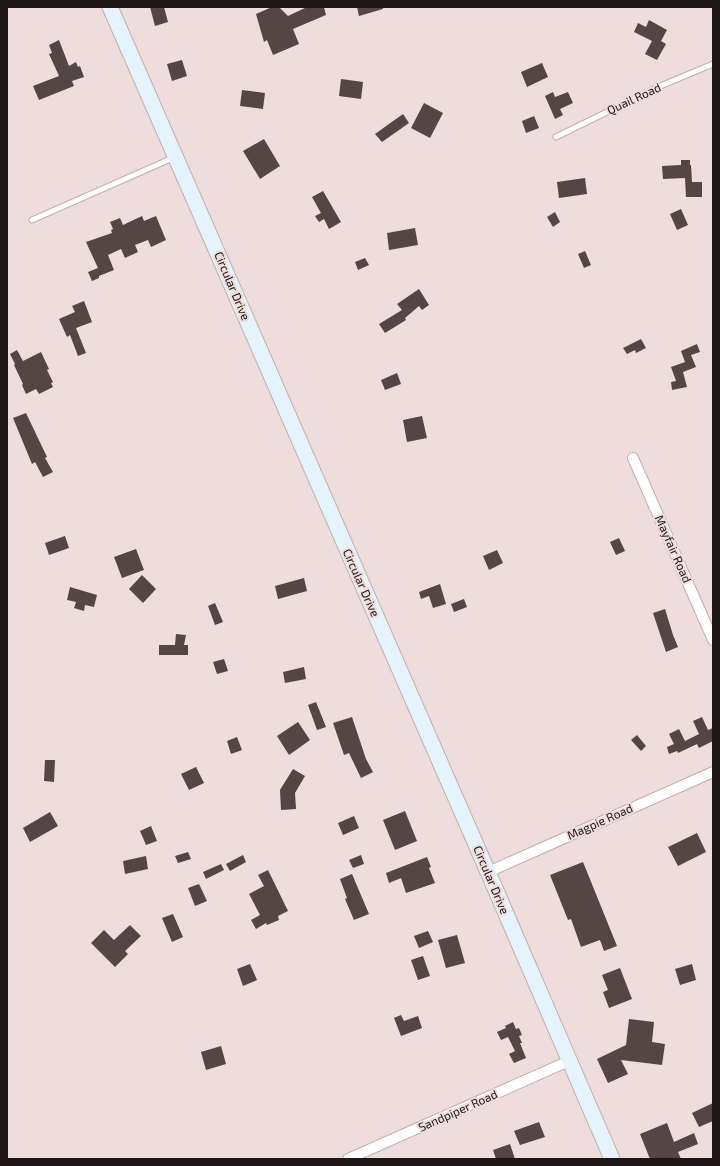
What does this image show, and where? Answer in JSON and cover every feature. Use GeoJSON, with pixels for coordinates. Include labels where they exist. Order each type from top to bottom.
{"type":"FeatureCollection","features":[{"type":"Feature","properties":{"kind":"street","name":"Circular Drive"},"geometry":{"type":"LineString","coordinates":[[110,7],[612,1159]]}},
{"type":"Feature","properties":{"kind":"street","name":"Mayfair Road"},"geometry":{"type":"LineString","coordinates":[[633,458],[713,640]]}},
{"type":"Feature","properties":{"kind":"street","name":"Magpie Road"},"geometry":{"type":"LineString","coordinates":[[488,872],[713,772]]}},
{"type":"Feature","properties":{"kind":"street","name":"Sandpiper Road"},"geometry":{"type":"LineString","coordinates":[[348,1159],[569,1061]]}},
{"type":"Feature","properties":{"kind":"lane","name":"Quail Road"},"geometry":{"type":"LineString","coordinates":[[556,137],[644,94],[713,64]]}},
{"type":"Feature","properties":{"kind":"lane"},"geometry":{"type":"LineString","coordinates":[[32,220],[176,157]]}},
{"type":"Feature","properties":{"kind":"building"},"geometry":{"type":"Polygon","coordinates":[[[150,7],[164,7],[168,22],[155,26],[150,7]]]}},
{"type":"Feature","properties":{"kind":"building"},"geometry":{"type":"Polygon","coordinates":[[[272,7],[279,7],[288,16],[307,7],[324,7],[326,15],[293,29],[299,44],[273,55],[267,40],[264,42],[256,14],[272,7]]]}},
{"type":"Feature","properties":{"kind":"building"},"geometry":{"type":"Polygon","coordinates":[[[357,7],[383,7],[383,9],[359,16],[357,7]]]}},
{"type":"Feature","properties":{"kind":"building"},"geometry":{"type":"Polygon","coordinates":[[[649,20],[667,30],[661,41],[666,44],[657,60],[645,54],[652,41],[634,32],[638,23],[646,27],[649,20]]]}},
{"type":"Feature","properties":{"kind":"building"},"geometry":{"type":"Polygon","coordinates":[[[59,40],[69,66],[76,62],[78,67],[80,66],[84,77],[72,81],[74,86],[39,100],[33,86],[59,76],[49,54],[52,53],[49,45],[59,40]]]}},
{"type":"Feature","properties":{"kind":"building"},"geometry":{"type":"Polygon","coordinates":[[[182,60],[187,76],[172,81],[167,64],[182,60]]]}},
{"type":"Feature","properties":{"kind":"building"},"geometry":{"type":"Polygon","coordinates":[[[542,63],[548,77],[527,87],[521,72],[542,63]]]}},
{"type":"Feature","properties":{"kind":"building"},"geometry":{"type":"Polygon","coordinates":[[[341,79],[363,82],[361,99],[339,96],[341,79]]]}},
{"type":"Feature","properties":{"kind":"building"},"geometry":{"type":"Polygon","coordinates":[[[242,90],[265,93],[263,109],[240,106],[242,90]]]}},
{"type":"Feature","properties":{"kind":"building"},"geometry":{"type":"Polygon","coordinates":[[[553,92],[555,97],[568,92],[573,103],[560,109],[563,115],[555,119],[545,96],[553,92]]]}},
{"type":"Feature","properties":{"kind":"building"},"geometry":{"type":"Polygon","coordinates":[[[424,103],[443,113],[430,138],[411,128],[424,103]]]}},
{"type":"Feature","properties":{"kind":"building"},"geometry":{"type":"Polygon","coordinates":[[[403,114],[409,123],[382,142],[375,134],[403,114]]]}},
{"type":"Feature","properties":{"kind":"building"},"geometry":{"type":"Polygon","coordinates":[[[534,116],[539,128],[526,133],[522,121],[534,116]]]}},
{"type":"Feature","properties":{"kind":"building"},"geometry":{"type":"Polygon","coordinates":[[[264,139],[280,166],[260,179],[243,151],[264,139]]]}},
{"type":"Feature","properties":{"kind":"building"},"geometry":{"type":"Polygon","coordinates":[[[681,160],[690,160],[692,182],[702,182],[702,197],[686,197],[685,178],[663,179],[662,166],[681,165],[681,160]]]}},
{"type":"Feature","properties":{"kind":"building"},"geometry":{"type":"Polygon","coordinates":[[[585,178],[587,194],[559,198],[557,182],[585,178]]]}},
{"type":"Feature","properties":{"kind":"building"},"geometry":{"type":"Polygon","coordinates":[[[323,191],[341,222],[329,229],[324,219],[319,222],[315,216],[321,213],[312,197],[323,191]]]}},
{"type":"Feature","properties":{"kind":"building"},"geometry":{"type":"Polygon","coordinates":[[[681,209],[688,225],[677,230],[670,214],[681,209]]]}},
{"type":"Feature","properties":{"kind":"building"},"geometry":{"type":"Polygon","coordinates":[[[555,212],[560,222],[553,227],[547,217],[555,212]]]}},
{"type":"Feature","properties":{"kind":"building"},"geometry":{"type":"Polygon","coordinates":[[[142,216],[144,221],[156,216],[166,240],[151,247],[148,240],[135,245],[138,252],[125,258],[121,249],[108,255],[114,270],[99,276],[99,278],[92,281],[88,272],[98,268],[86,242],[112,233],[111,230],[113,229],[110,222],[120,218],[123,225],[142,216]]]}},
{"type":"Feature","properties":{"kind":"building"},"geometry":{"type":"Polygon","coordinates":[[[415,228],[418,245],[389,250],[387,233],[415,228]]]}},
{"type":"Feature","properties":{"kind":"building"},"geometry":{"type":"Polygon","coordinates":[[[585,251],[591,265],[584,268],[578,254],[585,251]]]}},
{"type":"Feature","properties":{"kind":"building"},"geometry":{"type":"Polygon","coordinates":[[[365,258],[369,265],[358,270],[355,262],[365,258]]]}},
{"type":"Feature","properties":{"kind":"building"},"geometry":{"type":"Polygon","coordinates":[[[419,289],[429,305],[422,310],[419,306],[405,318],[406,320],[385,333],[379,324],[402,310],[397,304],[419,289]]]}},
{"type":"Feature","properties":{"kind":"building"},"geometry":{"type":"Polygon","coordinates":[[[84,301],[92,322],[76,328],[86,353],[78,356],[70,335],[67,337],[59,319],[75,312],[72,306],[84,301]]]}},
{"type":"Feature","properties":{"kind":"building"},"geometry":{"type":"Polygon","coordinates":[[[641,339],[646,348],[636,353],[635,350],[627,354],[623,348],[641,339]]]}},
{"type":"Feature","properties":{"kind":"building"},"geometry":{"type":"Polygon","coordinates":[[[697,344],[700,352],[691,355],[696,367],[683,372],[687,387],[672,390],[671,382],[676,381],[671,367],[685,362],[681,351],[697,344]]]}},
{"type":"Feature","properties":{"kind":"building"},"geometry":{"type":"Polygon","coordinates":[[[17,350],[23,361],[41,352],[49,369],[47,370],[53,382],[51,383],[53,387],[39,394],[36,389],[26,394],[10,354],[17,350]]]}},
{"type":"Feature","properties":{"kind":"building"},"geometry":{"type":"Polygon","coordinates":[[[397,373],[401,384],[385,390],[381,380],[397,373]]]}},
{"type":"Feature","properties":{"kind":"building"},"geometry":{"type":"Polygon","coordinates":[[[26,413],[47,457],[45,458],[53,472],[43,477],[35,462],[32,464],[13,418],[26,413]]]}},
{"type":"Feature","properties":{"kind":"building"},"geometry":{"type":"Polygon","coordinates":[[[422,416],[427,438],[407,442],[403,420],[422,416]]]}},
{"type":"Feature","properties":{"kind":"building"},"geometry":{"type":"Polygon","coordinates":[[[65,536],[69,548],[49,555],[45,543],[65,536]]]}},
{"type":"Feature","properties":{"kind":"building"},"geometry":{"type":"Polygon","coordinates":[[[619,538],[625,551],[616,555],[610,542],[619,538]]]}},
{"type":"Feature","properties":{"kind":"building"},"geometry":{"type":"Polygon","coordinates":[[[136,549],[144,570],[122,578],[114,557],[136,549]]]}},
{"type":"Feature","properties":{"kind":"building"},"geometry":{"type":"Polygon","coordinates":[[[497,550],[503,563],[489,570],[483,556],[497,550]]]}},
{"type":"Feature","properties":{"kind":"building"},"geometry":{"type":"Polygon","coordinates":[[[142,575],[156,589],[143,603],[129,589],[142,575]]]}},
{"type":"Feature","properties":{"kind":"building"},"geometry":{"type":"Polygon","coordinates":[[[304,578],[307,591],[278,599],[275,586],[304,578]]]}},
{"type":"Feature","properties":{"kind":"building"},"geometry":{"type":"Polygon","coordinates":[[[440,584],[446,604],[433,608],[429,596],[421,599],[419,592],[440,584]]]}},
{"type":"Feature","properties":{"kind":"building"},"geometry":{"type":"Polygon","coordinates":[[[70,587],[97,595],[94,607],[85,605],[84,611],[74,608],[76,602],[67,600],[70,587]]]}},
{"type":"Feature","properties":{"kind":"building"},"geometry":{"type":"Polygon","coordinates":[[[464,599],[467,607],[454,612],[451,604],[464,599]]]}},
{"type":"Feature","properties":{"kind":"building"},"geometry":{"type":"Polygon","coordinates":[[[215,603],[223,622],[215,625],[208,606],[215,603]]]}},
{"type":"Feature","properties":{"kind":"building"},"geometry":{"type":"Polygon","coordinates":[[[665,609],[678,647],[666,652],[653,613],[665,609]]]}},
{"type":"Feature","properties":{"kind":"building"},"geometry":{"type":"Polygon","coordinates":[[[176,634],[186,635],[184,645],[188,645],[188,655],[159,655],[159,645],[175,645],[176,634]]]}},
{"type":"Feature","properties":{"kind":"building"},"geometry":{"type":"Polygon","coordinates":[[[224,659],[228,671],[217,674],[213,662],[224,659]]]}},
{"type":"Feature","properties":{"kind":"building"},"geometry":{"type":"Polygon","coordinates":[[[304,667],[306,679],[285,683],[283,672],[304,667]]]}},
{"type":"Feature","properties":{"kind":"building"},"geometry":{"type":"Polygon","coordinates":[[[316,702],[326,727],[317,730],[308,705],[316,702]]]}},
{"type":"Feature","properties":{"kind":"building"},"geometry":{"type":"Polygon","coordinates":[[[352,717],[366,759],[373,772],[361,778],[349,753],[344,755],[333,723],[352,717]]]}},
{"type":"Feature","properties":{"kind":"building"},"geometry":{"type":"Polygon","coordinates":[[[702,717],[708,730],[713,728],[713,741],[699,748],[697,744],[678,753],[677,751],[669,754],[667,747],[674,744],[669,734],[679,729],[685,741],[699,734],[693,721],[702,717]]]}},
{"type":"Feature","properties":{"kind":"building"},"geometry":{"type":"Polygon","coordinates":[[[298,722],[310,740],[289,755],[277,736],[298,722]]]}},
{"type":"Feature","properties":{"kind":"building"},"geometry":{"type":"Polygon","coordinates":[[[637,735],[646,746],[641,751],[631,740],[637,735]]]}},
{"type":"Feature","properties":{"kind":"building"},"geometry":{"type":"Polygon","coordinates":[[[237,737],[242,750],[231,754],[227,741],[237,737]]]}},
{"type":"Feature","properties":{"kind":"building"},"geometry":{"type":"Polygon","coordinates":[[[45,760],[55,760],[54,782],[44,781],[45,760]]]}},
{"type":"Feature","properties":{"kind":"building"},"geometry":{"type":"Polygon","coordinates":[[[196,767],[204,783],[189,790],[181,774],[196,767]]]}},
{"type":"Feature","properties":{"kind":"building"},"geometry":{"type":"Polygon","coordinates":[[[293,769],[305,776],[295,793],[296,809],[281,810],[280,790],[293,769]]]}},
{"type":"Feature","properties":{"kind":"building"},"geometry":{"type":"Polygon","coordinates":[[[405,811],[417,841],[395,850],[383,820],[405,811]]]}},
{"type":"Feature","properties":{"kind":"building"},"geometry":{"type":"Polygon","coordinates":[[[50,812],[58,826],[30,842],[23,828],[50,812]]]}},
{"type":"Feature","properties":{"kind":"building"},"geometry":{"type":"Polygon","coordinates":[[[354,816],[359,828],[343,835],[338,823],[354,816]]]}},
{"type":"Feature","properties":{"kind":"building"},"geometry":{"type":"Polygon","coordinates":[[[151,826],[157,841],[146,845],[140,831],[151,826]]]}},
{"type":"Feature","properties":{"kind":"building"},"geometry":{"type":"Polygon","coordinates":[[[697,833],[706,852],[678,866],[668,847],[697,833]]]}},
{"type":"Feature","properties":{"kind":"building"},"geometry":{"type":"Polygon","coordinates":[[[188,852],[191,859],[178,863],[175,856],[188,852]]]}},
{"type":"Feature","properties":{"kind":"building"},"geometry":{"type":"Polygon","coordinates":[[[243,855],[246,862],[230,871],[226,864],[243,855]]]}},
{"type":"Feature","properties":{"kind":"building"},"geometry":{"type":"Polygon","coordinates":[[[361,855],[364,864],[353,868],[349,860],[361,855]]]}},
{"type":"Feature","properties":{"kind":"building"},"geometry":{"type":"Polygon","coordinates":[[[146,856],[148,869],[125,874],[123,861],[146,856]]]}},
{"type":"Feature","properties":{"kind":"building"},"geometry":{"type":"Polygon","coordinates":[[[427,857],[431,867],[429,868],[435,883],[406,893],[401,878],[389,883],[386,873],[427,857]]]}},
{"type":"Feature","properties":{"kind":"building"},"geometry":{"type":"Polygon","coordinates":[[[583,862],[617,946],[604,951],[600,940],[581,947],[571,919],[568,920],[550,875],[583,862]]]}},
{"type":"Feature","properties":{"kind":"building"},"geometry":{"type":"Polygon","coordinates":[[[221,864],[224,870],[206,879],[203,872],[221,864]]]}},
{"type":"Feature","properties":{"kind":"building"},"geometry":{"type":"Polygon","coordinates":[[[268,870],[288,911],[278,916],[279,920],[267,925],[266,923],[256,929],[251,920],[260,915],[249,894],[264,886],[258,875],[268,870]]]}},
{"type":"Feature","properties":{"kind":"building"},"geometry":{"type":"Polygon","coordinates":[[[352,874],[369,914],[354,920],[345,899],[347,898],[340,879],[352,874]]]}},
{"type":"Feature","properties":{"kind":"building"},"geometry":{"type":"Polygon","coordinates":[[[199,884],[207,901],[195,906],[188,888],[199,884]]]}},
{"type":"Feature","properties":{"kind":"building"},"geometry":{"type":"Polygon","coordinates":[[[173,914],[183,937],[172,942],[162,918],[173,914]]]}},
{"type":"Feature","properties":{"kind":"building"},"geometry":{"type":"Polygon","coordinates":[[[130,925],[141,936],[125,951],[128,954],[115,967],[91,943],[104,930],[114,940],[130,925]]]}},
{"type":"Feature","properties":{"kind":"building"},"geometry":{"type":"Polygon","coordinates":[[[428,931],[433,942],[419,948],[414,936],[428,931]]]}},
{"type":"Feature","properties":{"kind":"building"},"geometry":{"type":"Polygon","coordinates":[[[457,935],[465,963],[446,968],[438,940],[457,935]]]}},
{"type":"Feature","properties":{"kind":"building"},"geometry":{"type":"Polygon","coordinates":[[[423,956],[430,976],[418,980],[411,960],[423,956]]]}},
{"type":"Feature","properties":{"kind":"building"},"geometry":{"type":"Polygon","coordinates":[[[250,964],[257,980],[243,986],[237,969],[250,964]]]}},
{"type":"Feature","properties":{"kind":"building"},"geometry":{"type":"Polygon","coordinates":[[[692,964],[696,980],[680,985],[675,969],[692,964]]]}},
{"type":"Feature","properties":{"kind":"building"},"geometry":{"type":"Polygon","coordinates":[[[620,968],[632,999],[609,1008],[603,992],[608,990],[602,975],[620,968]]]}},
{"type":"Feature","properties":{"kind":"building"},"geometry":{"type":"Polygon","coordinates":[[[401,1015],[404,1021],[418,1016],[422,1028],[401,1036],[394,1018],[401,1015]]]}},
{"type":"Feature","properties":{"kind":"building"},"geometry":{"type":"Polygon","coordinates":[[[629,1019],[654,1022],[652,1042],[665,1044],[662,1065],[621,1060],[628,1074],[608,1083],[597,1059],[626,1045],[629,1019]]]}},
{"type":"Feature","properties":{"kind":"building"},"geometry":{"type":"Polygon","coordinates":[[[513,1022],[516,1029],[519,1028],[522,1035],[519,1036],[522,1043],[520,1043],[526,1058],[514,1063],[509,1054],[515,1051],[508,1037],[501,1040],[497,1032],[506,1028],[505,1026],[513,1022]]]}},
{"type":"Feature","properties":{"kind":"building"},"geometry":{"type":"Polygon","coordinates":[[[221,1046],[226,1064],[206,1070],[201,1052],[221,1046]]]}},
{"type":"Feature","properties":{"kind":"building"},"geometry":{"type":"Polygon","coordinates":[[[713,1103],[713,1121],[699,1127],[692,1113],[713,1103]]]}},
{"type":"Feature","properties":{"kind":"building"},"geometry":{"type":"Polygon","coordinates":[[[539,1122],[545,1137],[520,1145],[514,1131],[539,1122]]]}},
{"type":"Feature","properties":{"kind":"building"},"geometry":{"type":"Polygon","coordinates":[[[667,1123],[674,1142],[694,1133],[698,1144],[678,1152],[681,1159],[650,1159],[640,1134],[667,1123]]]}},
{"type":"Feature","properties":{"kind":"building"},"geometry":{"type":"Polygon","coordinates":[[[510,1144],[515,1159],[496,1159],[493,1150],[510,1144]]]}}]}
